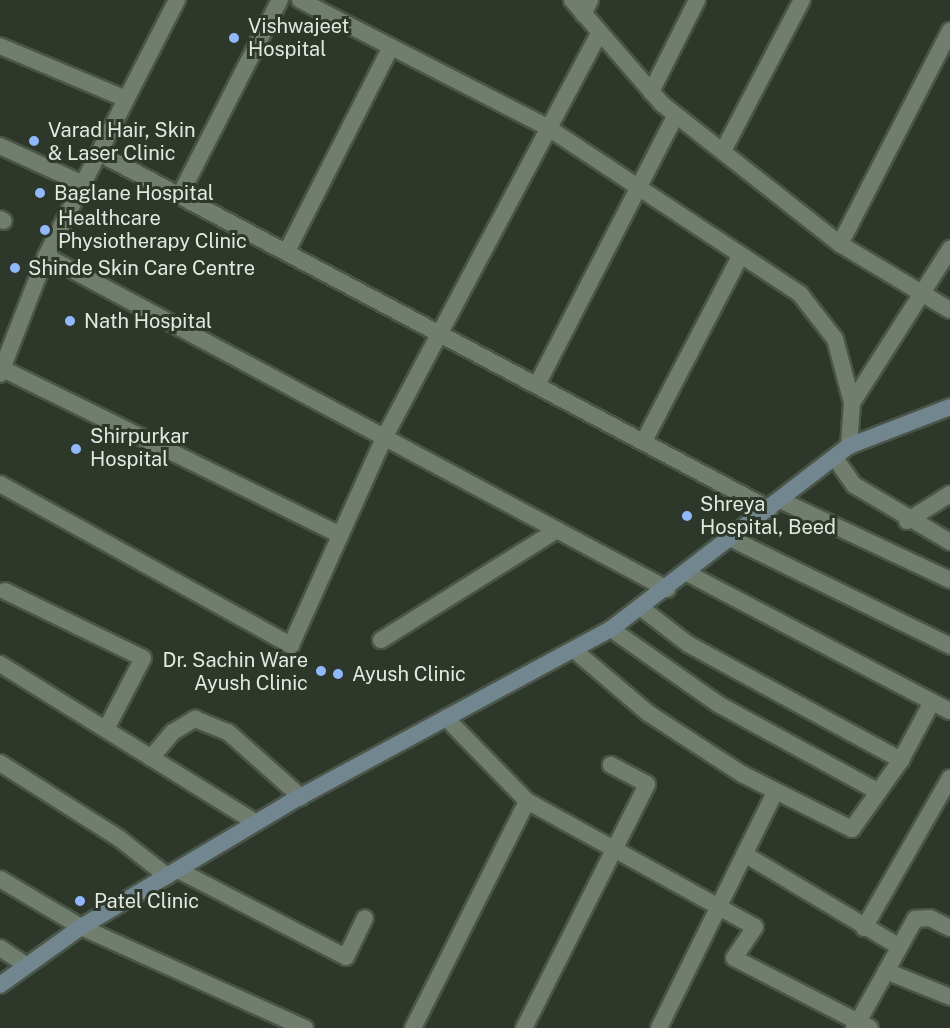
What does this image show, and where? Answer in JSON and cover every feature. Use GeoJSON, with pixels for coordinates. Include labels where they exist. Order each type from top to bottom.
{"type":"FeatureCollection","features":[{"type":"Feature","properties":{"kind":"main road"},"geometry":{"type":"LineString","coordinates":[[0,986],[25,964],[81,927],[300,796],[611,628],[667,590],[849,446],[950,407]]}},
{"type":"Feature","properties":{"kind":"street"},"geometry":{"type":"LineString","coordinates":[[177,0],[99,153],[81,183],[46,256],[1,371],[340,535]]}},
{"type":"Feature","properties":{"kind":"street"},"geometry":{"type":"LineString","coordinates":[[180,195],[280,0]]}},
{"type":"Feature","properties":{"kind":"street"},"geometry":{"type":"LineString","coordinates":[[300,0],[547,127],[800,294],[835,339],[852,403],[849,446]]}},
{"type":"Feature","properties":{"kind":"street"},"geometry":{"type":"LineString","coordinates":[[572,0],[587,7],[598,34],[651,92],[676,115],[840,244],[950,310]]}},
{"type":"Feature","properties":{"kind":"street"},"geometry":{"type":"LineString","coordinates":[[651,92],[697,0]]}},
{"type":"Feature","properties":{"kind":"street"},"geometry":{"type":"LineString","coordinates":[[723,151],[802,0]]}},
{"type":"Feature","properties":{"kind":"street"},"geometry":{"type":"LineString","coordinates":[[840,244],[950,31]]}},
{"type":"Feature","properties":{"kind":"street"},"geometry":{"type":"LineString","coordinates":[[0,484],[291,645],[384,438],[598,34]]}},
{"type":"Feature","properties":{"kind":"street"},"geometry":{"type":"LineString","coordinates":[[0,46],[126,99]]}},
{"type":"Feature","properties":{"kind":"street"},"geometry":{"type":"LineString","coordinates":[[287,251],[391,47]]}},
{"type":"Feature","properties":{"kind":"street"},"geometry":{"type":"LineString","coordinates":[[538,383],[676,115]]}},
{"type":"Feature","properties":{"kind":"street"},"geometry":{"type":"LineString","coordinates":[[0,146],[81,183]]}},
{"type":"Feature","properties":{"kind":"street"},"geometry":{"type":"LineString","coordinates":[[99,153],[441,331],[644,441],[774,505],[950,580]]}},
{"type":"Feature","properties":{"kind":"street"},"geometry":{"type":"LineString","coordinates":[[852,403],[924,295],[950,249]]}},
{"type":"Feature","properties":{"kind":"street"},"geometry":{"type":"LineString","coordinates":[[644,441],[741,255]]}},
{"type":"Feature","properties":{"kind":"street"},"geometry":{"type":"LineString","coordinates":[[46,256],[667,590]]}},
{"type":"Feature","properties":{"kind":"street"},"geometry":{"type":"LineString","coordinates":[[835,458],[854,485],[907,521],[949,540]]}},
{"type":"Feature","properties":{"kind":"street"},"geometry":{"type":"LineString","coordinates":[[907,521],[950,494]]}},
{"type":"Feature","properties":{"kind":"street"},"geometry":{"type":"LineString","coordinates":[[381,640],[556,530]]}},
{"type":"Feature","properties":{"kind":"street"},"geometry":{"type":"LineString","coordinates":[[732,538],[950,646]]}},
{"type":"Feature","properties":{"kind":"street"},"geometry":{"type":"LineString","coordinates":[[687,573],[950,711]]}},
{"type":"Feature","properties":{"kind":"street"},"geometry":{"type":"LineString","coordinates":[[5,591],[142,658],[106,729]]}},
{"type":"Feature","properties":{"kind":"street"},"geometry":{"type":"LineString","coordinates":[[640,607],[688,644],[901,760]]}},
{"type":"Feature","properties":{"kind":"street"},"geometry":{"type":"LineString","coordinates":[[611,628],[718,704],[879,792]]}},
{"type":"Feature","properties":{"kind":"street"},"geometry":{"type":"LineString","coordinates":[[574,650],[648,713],[774,794],[852,829],[901,760],[932,702]]}},
{"type":"Feature","properties":{"kind":"street"},"geometry":{"type":"LineString","coordinates":[[0,664],[256,823]]}},
{"type":"Feature","properties":{"kind":"street"},"geometry":{"type":"LineString","coordinates":[[446,718],[527,801],[613,851],[755,927],[734,958],[861,1026],[886,970],[915,919],[930,918],[950,928]]}},
{"type":"Feature","properties":{"kind":"street"},"geometry":{"type":"LineString","coordinates":[[151,758],[173,732],[195,719],[228,732],[300,796]]}},
{"type":"Feature","properties":{"kind":"street"},"geometry":{"type":"LineString","coordinates":[[0,764],[173,873],[346,957],[365,918]]}},
{"type":"Feature","properties":{"kind":"street"},"geometry":{"type":"LineString","coordinates":[[524,1028],[647,784],[611,765]]}},
{"type":"Feature","properties":{"kind":"street"},"geometry":{"type":"LineString","coordinates":[[864,928],[950,778]]}},
{"type":"Feature","properties":{"kind":"street"},"geometry":{"type":"LineString","coordinates":[[659,1028],[774,794]]}},
{"type":"Feature","properties":{"kind":"street"},"geometry":{"type":"LineString","coordinates":[[412,1028],[527,801]]}},
{"type":"Feature","properties":{"kind":"street"},"geometry":{"type":"LineString","coordinates":[[746,855],[864,928],[900,947]]}},
{"type":"Feature","properties":{"kind":"street"},"geometry":{"type":"LineString","coordinates":[[0,879],[81,927],[305,1028]]}},
{"type":"Feature","properties":{"kind":"street"},"geometry":{"type":"LineString","coordinates":[[0,948],[25,964]]}},
{"type":"Feature","properties":{"kind":"street"},"geometry":{"type":"LineString","coordinates":[[886,970],[950,998]]}},
{"type":"Feature","properties":{"kind":"place","name":"Vishwajeet Hospital"},"geometry":{"type":"Point","coordinates":[234,38]}},
{"type":"Feature","properties":{"kind":"place","name":"Varad Hair, Skin & Laser Clinic"},"geometry":{"type":"Point","coordinates":[34,141]}},
{"type":"Feature","properties":{"kind":"place","name":"Baglane Hospital"},"geometry":{"type":"Point","coordinates":[40,193]}},
{"type":"Feature","properties":{"kind":"place","name":"Healthcare Physiotherapy Clinic"},"geometry":{"type":"Point","coordinates":[45,230]}},
{"type":"Feature","properties":{"kind":"place","name":"Shinde Skin Care Centre"},"geometry":{"type":"Point","coordinates":[15,268]}},
{"type":"Feature","properties":{"kind":"place","name":"Nath Hospital"},"geometry":{"type":"Point","coordinates":[70,321]}},
{"type":"Feature","properties":{"kind":"place","name":"Shirpurkar Hospital"},"geometry":{"type":"Point","coordinates":[76,449]}},
{"type":"Feature","properties":{"kind":"place","name":"Shreya Hospital, Beed"},"geometry":{"type":"Point","coordinates":[687,516]}},
{"type":"Feature","properties":{"kind":"place","name":"Dr. Sachin Ware Ayush Clinic"},"geometry":{"type":"Point","coordinates":[321,671]}},
{"type":"Feature","properties":{"kind":"place","name":"Ayush Clinic"},"geometry":{"type":"Point","coordinates":[338,674]}},
{"type":"Feature","properties":{"kind":"place","name":"Patel Clinic"},"geometry":{"type":"Point","coordinates":[80,901]}}]}
